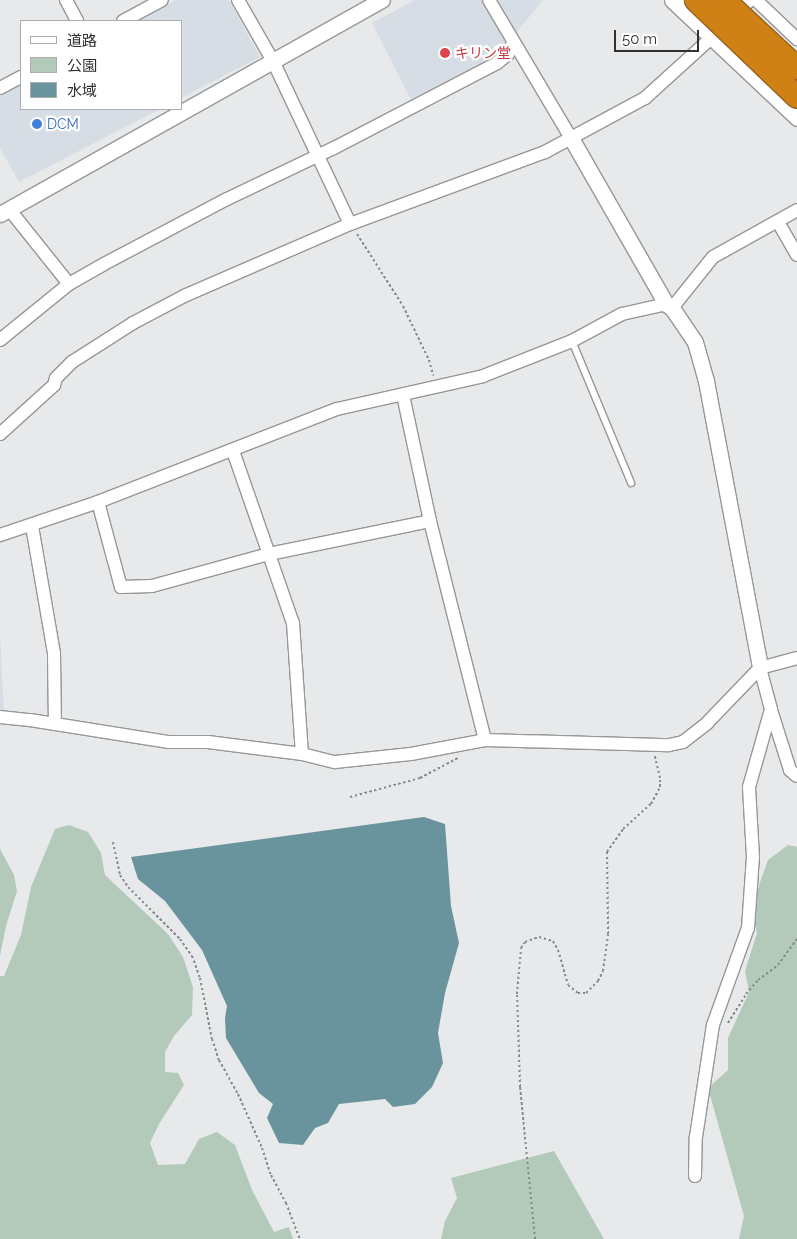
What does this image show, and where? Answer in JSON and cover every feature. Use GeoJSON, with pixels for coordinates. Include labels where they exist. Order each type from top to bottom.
{"type":"FeatureCollection","features":[{"type":"Feature","properties":{"kind":"highway"},"geometry":{"type":"LineString","coordinates":[[696,0],[797,97]]}},
{"type":"Feature","properties":{"kind":"highway"},"geometry":{"type":"LineString","coordinates":[[724,0],[797,68]]}},
{"type":"Feature","properties":{"kind":"street"},"geometry":{"type":"LineString","coordinates":[[66,0],[76,20]]}},
{"type":"Feature","properties":{"kind":"street"},"geometry":{"type":"LineString","coordinates":[[125,20],[162,0]]}},
{"type":"Feature","properties":{"kind":"street"},"geometry":{"type":"LineString","coordinates":[[238,0],[273,61],[350,224]]}},
{"type":"Feature","properties":{"kind":"street"},"geometry":{"type":"LineString","coordinates":[[69,284],[5,211],[382,0]]}},
{"type":"Feature","properties":{"kind":"street"},"geometry":{"type":"LineString","coordinates":[[489,0],[669,306],[695,342],[706,381],[760,668],[790,770],[797,776]]}},
{"type":"Feature","properties":{"kind":"street"},"geometry":{"type":"LineString","coordinates":[[672,0],[797,118]]}},
{"type":"Feature","properties":{"kind":"street"},"geometry":{"type":"LineString","coordinates":[[0,434],[54,385],[56,378],[72,362],[111,336],[186,295],[350,224],[545,152],[645,98],[712,39],[750,0]]}},
{"type":"Feature","properties":{"kind":"street"},"geometry":{"type":"LineString","coordinates":[[756,0],[797,39]]}},
{"type":"Feature","properties":{"kind":"street"},"geometry":{"type":"LineString","coordinates":[[0,340],[69,284],[227,199],[498,63],[508,54],[513,43]]}},
{"type":"Feature","properties":{"kind":"street"},"geometry":{"type":"LineString","coordinates":[[1,85],[20,77]]}},
{"type":"Feature","properties":{"kind":"street"},"geometry":{"type":"LineString","coordinates":[[0,535],[32,526],[98,502],[338,409],[483,376],[572,341],[622,314],[669,306],[713,258],[797,210]]}},
{"type":"Feature","properties":{"kind":"street"},"geometry":{"type":"LineString","coordinates":[[778,222],[797,255]]}},
{"type":"Feature","properties":{"kind":"street"},"geometry":{"type":"LineString","coordinates":[[403,395],[430,521],[485,740]]}},
{"type":"Feature","properties":{"kind":"street"},"geometry":{"type":"LineString","coordinates":[[233,451],[293,623],[302,754]]}},
{"type":"Feature","properties":{"kind":"street"},"geometry":{"type":"LineString","coordinates":[[98,502],[121,587],[152,586],[269,554],[430,521]]}},
{"type":"Feature","properties":{"kind":"street"},"geometry":{"type":"LineString","coordinates":[[32,526],[54,654],[56,724]]}},
{"type":"Feature","properties":{"kind":"street"},"geometry":{"type":"LineString","coordinates":[[0,717],[169,742],[208,742],[302,754],[335,762],[411,754],[485,740],[669,745],[683,742],[707,724],[760,668],[797,658]]}},
{"type":"Feature","properties":{"kind":"street"},"geometry":{"type":"LineString","coordinates":[[695,1176],[696,1137],[713,1025],[748,928],[753,857],[749,787],[771,709]]}},
{"type":"Feature","properties":{"kind":"lane"},"geometry":{"type":"LineString","coordinates":[[572,341],[631,483]]}},
{"type":"Feature","properties":{"kind":"path"},"geometry":{"type":"LineString","coordinates":[[350,224],[403,306],[429,360],[437,387]]}},
{"type":"Feature","properties":{"kind":"path"},"geometry":{"type":"LineString","coordinates":[[536,1239],[520,1087],[517,994],[521,948],[525,942],[539,937],[553,941],[558,950],[568,984],[578,993],[586,993],[598,981],[603,971],[608,934],[607,852],[623,829],[651,804],[660,787],[660,778],[652,744]]}},
{"type":"Feature","properties":{"kind":"path"},"geometry":{"type":"LineString","coordinates":[[350,797],[420,778],[460,757]]}},
{"type":"Feature","properties":{"kind":"path"},"geometry":{"type":"LineString","coordinates":[[114,842],[120,875],[128,887],[180,939],[192,956],[200,978],[212,1040],[219,1060],[242,1103],[262,1148],[270,1176],[286,1203],[300,1239]]}},
{"type":"Feature","properties":{"kind":"path"},"geometry":{"type":"LineString","coordinates":[[726,1025],[746,994],[758,980],[778,965],[797,938]]}},
{"type":"Feature","properties":{"kind":"shaded area"},"geometry":{"type":"Polygon","coordinates":[[[176,0],[229,0],[260,57],[182,97],[182,20],[139,20],[176,0]]]}},
{"type":"Feature","properties":{"kind":"shaded area"},"geometry":{"type":"Polygon","coordinates":[[[415,0],[481,0],[508,42],[503,53],[411,100],[372,23],[415,0]]]}},
{"type":"Feature","properties":{"kind":"shaded area"},"geometry":{"type":"Polygon","coordinates":[[[498,0],[543,0],[516,33],[498,0]]]}},
{"type":"Feature","properties":{"kind":"shaded area","name":"DCM"},"geometry":{"type":"Polygon","coordinates":[[[20,85],[20,110],[158,110],[19,182],[0,148],[0,96],[20,85]]]}},
{"type":"Feature","properties":{"kind":"shaded area"},"geometry":{"type":"Polygon","coordinates":[[[0,635],[4,713],[0,714],[0,635]]]}},
{"type":"Feature","properties":{"kind":"green space"},"geometry":{"type":"Polygon","coordinates":[[[69,825],[88,832],[101,853],[105,875],[168,934],[183,957],[193,987],[192,1015],[174,1036],[165,1052],[165,1072],[178,1073],[184,1085],[159,1124],[150,1143],[158,1165],[185,1164],[199,1139],[217,1132],[235,1145],[252,1190],[274,1232],[289,1227],[293,1239],[0,1239],[0,976],[4,976],[21,935],[31,887],[55,829],[69,825]]]}},
{"type":"Feature","properties":{"kind":"green space"},"geometry":{"type":"Polygon","coordinates":[[[788,845],[797,847],[797,1239],[739,1239],[744,1216],[708,1088],[728,1070],[728,1038],[749,992],[745,971],[757,933],[752,911],[759,885],[768,860],[788,845]]]}},
{"type":"Feature","properties":{"kind":"green space"},"geometry":{"type":"Polygon","coordinates":[[[0,849],[14,875],[17,891],[6,926],[0,956],[0,849]]]}},
{"type":"Feature","properties":{"kind":"green space"},"geometry":{"type":"Polygon","coordinates":[[[554,1151],[604,1239],[441,1239],[445,1221],[457,1198],[451,1178],[554,1151]]]}},
{"type":"Feature","properties":{"kind":"water"},"geometry":{"type":"Polygon","coordinates":[[[424,817],[445,824],[451,906],[459,943],[445,993],[438,1033],[443,1063],[432,1087],[415,1104],[393,1107],[385,1099],[339,1104],[328,1123],[315,1128],[303,1145],[279,1143],[267,1118],[273,1104],[259,1093],[226,1038],[225,1018],[227,1006],[202,950],[165,901],[138,879],[131,857],[424,817]]]}},
{"type":"Feature","properties":{"kind":"place","name":"キリン堂"},"geometry":{"type":"Point","coordinates":[445,53]}},
{"type":"Feature","properties":{"kind":"place","name":"DCM"},"geometry":{"type":"Point","coordinates":[37,124]}}]}
